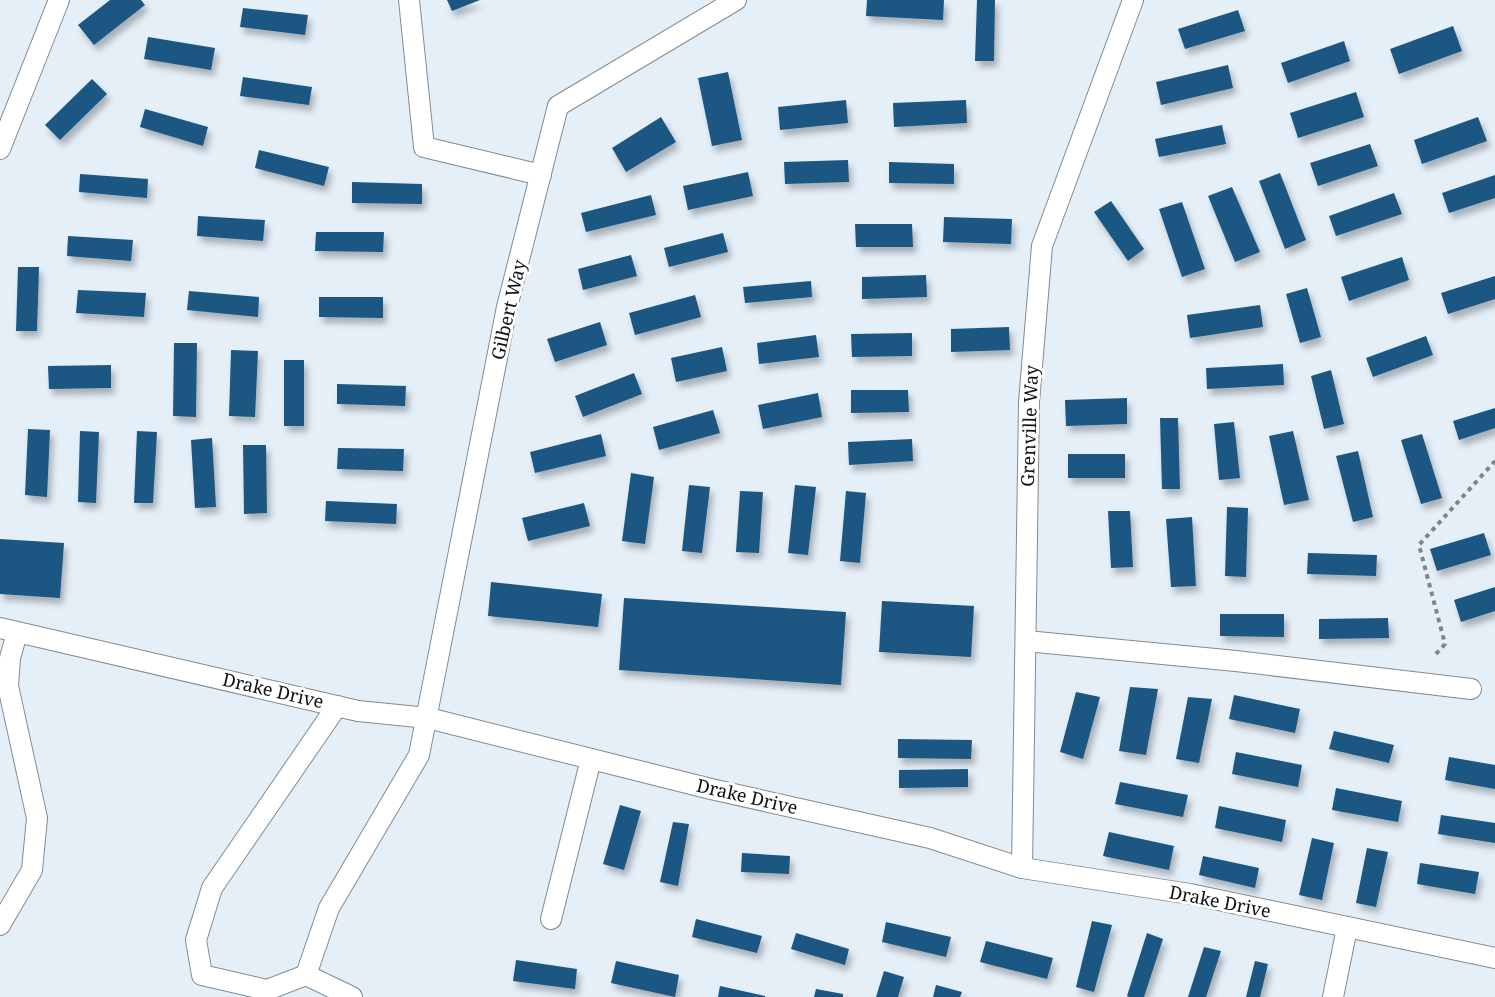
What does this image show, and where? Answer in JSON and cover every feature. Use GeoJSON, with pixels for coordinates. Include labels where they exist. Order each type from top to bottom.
{"type":"FeatureCollection","features":[{"type":"Feature","properties":{"kind":"lane"},"geometry":{"type":"LineString","coordinates":[[0,149],[59,0]]}},
{"type":"Feature","properties":{"kind":"lane"},"geometry":{"type":"LineString","coordinates":[[409,0],[424,147],[541,175]]}},
{"type":"Feature","properties":{"kind":"lane","name":"Gilbert Way"},"geometry":{"type":"LineString","coordinates":[[306,975],[329,908],[419,755],[507,307],[558,106],[736,0]]}},
{"type":"Feature","properties":{"kind":"lane","name":"Grenville Way"},"geometry":{"type":"LineString","coordinates":[[1022,868],[1029,402],[1042,246],[1133,0]]}},
{"type":"Feature","properties":{"kind":"lane"},"geometry":{"type":"LineString","coordinates":[[0,926],[32,870],[37,818],[8,686],[9,631]]}},
{"type":"Feature","properties":{"kind":"lane","name":"Drake Drive"},"geometry":{"type":"LineString","coordinates":[[9,631],[338,706],[428,718],[591,759],[930,838],[1022,868],[1190,894],[1495,958]]}},
{"type":"Feature","properties":{"kind":"lane"},"geometry":{"type":"LineString","coordinates":[[1026,641],[1236,661],[1471,688]]}},
{"type":"Feature","properties":{"kind":"lane"},"geometry":{"type":"LineString","coordinates":[[338,706],[212,888],[196,940],[202,975],[267,990],[306,975],[352,997]]}},
{"type":"Feature","properties":{"kind":"lane"},"geometry":{"type":"LineString","coordinates":[[552,919],[591,759]]}},
{"type":"Feature","properties":{"kind":"lane"},"geometry":{"type":"LineString","coordinates":[[1334,997],[1347,928]]}},
{"type":"Feature","properties":{"kind":"path"},"geometry":{"type":"LineString","coordinates":[[1412,682],[1445,644],[1419,545],[1495,460]]}},
{"type":"Feature","properties":{"kind":"building"},"geometry":{"type":"Polygon","coordinates":[[[110,0],[141,0],[145,5],[94,45],[78,25],[110,0]]]}},
{"type":"Feature","properties":{"kind":"building"},"geometry":{"type":"Polygon","coordinates":[[[447,0],[480,0],[452,11],[447,0]]]}},
{"type":"Feature","properties":{"kind":"building"},"geometry":{"type":"Polygon","coordinates":[[[867,0],[944,0],[943,20],[866,16],[867,0]]]}},
{"type":"Feature","properties":{"kind":"building"},"geometry":{"type":"Polygon","coordinates":[[[977,0],[995,0],[994,61],[975,61],[977,0]]]}},
{"type":"Feature","properties":{"kind":"building"},"geometry":{"type":"Polygon","coordinates":[[[243,8],[308,15],[305,35],[240,27],[243,8]]]}},
{"type":"Feature","properties":{"kind":"building"},"geometry":{"type":"Polygon","coordinates":[[[1238,10],[1245,31],[1185,49],[1178,29],[1238,10]]]}},
{"type":"Feature","properties":{"kind":"building"},"geometry":{"type":"Polygon","coordinates":[[[1453,26],[1462,51],[1399,74],[1390,49],[1453,26]]]}},
{"type":"Feature","properties":{"kind":"building"},"geometry":{"type":"Polygon","coordinates":[[[148,37],[215,48],[211,70],[144,59],[148,37]]]}},
{"type":"Feature","properties":{"kind":"building"},"geometry":{"type":"Polygon","coordinates":[[[1344,41],[1350,61],[1288,83],[1281,63],[1344,41]]]}},
{"type":"Feature","properties":{"kind":"building"},"geometry":{"type":"Polygon","coordinates":[[[1228,65],[1233,88],[1161,105],[1156,82],[1228,65]]]}},
{"type":"Feature","properties":{"kind":"building"},"geometry":{"type":"Polygon","coordinates":[[[728,72],[742,140],[712,146],[698,78],[728,72]]]}},
{"type":"Feature","properties":{"kind":"building"},"geometry":{"type":"Polygon","coordinates":[[[243,77],[312,87],[309,105],[240,96],[243,77]]]}},
{"type":"Feature","properties":{"kind":"building"},"geometry":{"type":"Polygon","coordinates":[[[92,79],[107,94],[60,140],[45,125],[92,79]]]}},
{"type":"Feature","properties":{"kind":"building"},"geometry":{"type":"Polygon","coordinates":[[[1356,92],[1364,117],[1298,138],[1290,113],[1356,92]]]}},
{"type":"Feature","properties":{"kind":"building"},"geometry":{"type":"Polygon","coordinates":[[[846,100],[848,123],[780,130],[778,107],[846,100]]]}},
{"type":"Feature","properties":{"kind":"building"},"geometry":{"type":"Polygon","coordinates":[[[966,100],[967,123],[894,127],[893,103],[966,100]]]}},
{"type":"Feature","properties":{"kind":"building"},"geometry":{"type":"Polygon","coordinates":[[[145,109],[208,127],[203,146],[140,127],[145,109]]]}},
{"type":"Feature","properties":{"kind":"building"},"geometry":{"type":"Polygon","coordinates":[[[661,117],[676,142],[626,172],[612,148],[661,117]]]}},
{"type":"Feature","properties":{"kind":"building"},"geometry":{"type":"Polygon","coordinates":[[[1478,117],[1487,141],[1422,164],[1414,140],[1478,117]]]}},
{"type":"Feature","properties":{"kind":"building"},"geometry":{"type":"Polygon","coordinates":[[[1222,125],[1226,144],[1159,157],[1155,139],[1222,125]]]}},
{"type":"Feature","properties":{"kind":"building"},"geometry":{"type":"Polygon","coordinates":[[[1370,144],[1378,166],[1318,186],[1310,163],[1370,144]]]}},
{"type":"Feature","properties":{"kind":"building"},"geometry":{"type":"Polygon","coordinates":[[[259,150],[329,167],[324,186],[255,168],[259,150]]]}},
{"type":"Feature","properties":{"kind":"building"},"geometry":{"type":"Polygon","coordinates":[[[848,160],[849,182],[785,184],[784,162],[848,160]]]}},
{"type":"Feature","properties":{"kind":"building"},"geometry":{"type":"Polygon","coordinates":[[[889,162],[954,164],[954,184],[889,183],[889,162]]]}},
{"type":"Feature","properties":{"kind":"building"},"geometry":{"type":"Polygon","coordinates":[[[748,172],[753,196],[688,210],[683,186],[748,172]]]}},
{"type":"Feature","properties":{"kind":"building"},"geometry":{"type":"Polygon","coordinates":[[[1280,173],[1306,240],[1285,249],[1259,181],[1280,173]]]}},
{"type":"Feature","properties":{"kind":"building"},"geometry":{"type":"Polygon","coordinates":[[[80,174],[148,179],[147,198],[79,192],[80,174]]]}},
{"type":"Feature","properties":{"kind":"building"},"geometry":{"type":"Polygon","coordinates":[[[1495,175],[1495,198],[1449,213],[1442,193],[1495,175]]]}},
{"type":"Feature","properties":{"kind":"building"},"geometry":{"type":"Polygon","coordinates":[[[352,182],[422,184],[422,204],[352,203],[352,182]]]}},
{"type":"Feature","properties":{"kind":"building"},"geometry":{"type":"Polygon","coordinates":[[[1232,187],[1260,252],[1235,262],[1208,196],[1232,187]]]}},
{"type":"Feature","properties":{"kind":"building"},"geometry":{"type":"Polygon","coordinates":[[[1394,193],[1402,214],[1336,236],[1329,216],[1394,193]]]}},
{"type":"Feature","properties":{"kind":"building"},"geometry":{"type":"Polygon","coordinates":[[[651,195],[656,215],[586,232],[581,213],[651,195]]]}},
{"type":"Feature","properties":{"kind":"building"},"geometry":{"type":"Polygon","coordinates":[[[1111,201],[1144,249],[1128,261],[1094,212],[1111,201]]]}},
{"type":"Feature","properties":{"kind":"building"},"geometry":{"type":"Polygon","coordinates":[[[1182,202],[1205,269],[1182,277],[1159,209],[1182,202]]]}},
{"type":"Feature","properties":{"kind":"building"},"geometry":{"type":"Polygon","coordinates":[[[198,216],[265,220],[263,241],[197,236],[198,216]]]}},
{"type":"Feature","properties":{"kind":"building"},"geometry":{"type":"Polygon","coordinates":[[[944,217],[1012,219],[1011,244],[943,242],[944,217]]]}},
{"type":"Feature","properties":{"kind":"building"},"geometry":{"type":"Polygon","coordinates":[[[855,224],[912,224],[913,247],[856,247],[855,224]]]}},
{"type":"Feature","properties":{"kind":"building"},"geometry":{"type":"Polygon","coordinates":[[[316,232],[384,232],[383,252],[315,251],[316,232]]]}},
{"type":"Feature","properties":{"kind":"building"},"geometry":{"type":"Polygon","coordinates":[[[723,233],[728,252],[669,267],[664,248],[723,233]]]}},
{"type":"Feature","properties":{"kind":"building"},"geometry":{"type":"Polygon","coordinates":[[[68,236],[133,240],[131,261],[67,256],[68,236]]]}},
{"type":"Feature","properties":{"kind":"building"},"geometry":{"type":"Polygon","coordinates":[[[631,255],[637,276],[583,290],[578,269],[631,255]]]}},
{"type":"Feature","properties":{"kind":"building"},"geometry":{"type":"Polygon","coordinates":[[[1402,257],[1409,280],[1349,301],[1341,277],[1402,257]]]}},
{"type":"Feature","properties":{"kind":"building"},"geometry":{"type":"Polygon","coordinates":[[[18,267],[39,267],[37,331],[16,331],[18,267]]]}},
{"type":"Feature","properties":{"kind":"building"},"geometry":{"type":"Polygon","coordinates":[[[926,275],[927,297],[862,299],[862,277],[926,275]]]}},
{"type":"Feature","properties":{"kind":"building"},"geometry":{"type":"Polygon","coordinates":[[[1495,276],[1495,299],[1448,314],[1441,293],[1495,276]]]}},
{"type":"Feature","properties":{"kind":"building"},"geometry":{"type":"Polygon","coordinates":[[[811,281],[812,297],[745,303],[743,287],[811,281]]]}},
{"type":"Feature","properties":{"kind":"building"},"geometry":{"type":"Polygon","coordinates":[[[1307,288],[1321,337],[1300,343],[1286,294],[1307,288]]]}},
{"type":"Feature","properties":{"kind":"building"},"geometry":{"type":"Polygon","coordinates":[[[78,290],[146,293],[144,317],[76,313],[78,290]]]}},
{"type":"Feature","properties":{"kind":"building"},"geometry":{"type":"Polygon","coordinates":[[[189,291],[259,297],[258,317],[187,310],[189,291]]]}},
{"type":"Feature","properties":{"kind":"building"},"geometry":{"type":"Polygon","coordinates":[[[695,295],[701,317],[635,335],[629,313],[695,295]]]}},
{"type":"Feature","properties":{"kind":"building"},"geometry":{"type":"Polygon","coordinates":[[[319,297],[383,297],[383,318],[319,317],[319,297]]]}},
{"type":"Feature","properties":{"kind":"building"},"geometry":{"type":"Polygon","coordinates":[[[1260,305],[1263,327],[1190,338],[1187,315],[1260,305]]]}},
{"type":"Feature","properties":{"kind":"building"},"geometry":{"type":"Polygon","coordinates":[[[600,322],[607,345],[555,362],[547,339],[600,322]]]}},
{"type":"Feature","properties":{"kind":"building"},"geometry":{"type":"Polygon","coordinates":[[[1009,327],[1010,350],[951,352],[951,329],[1009,327]]]}},
{"type":"Feature","properties":{"kind":"building"},"geometry":{"type":"Polygon","coordinates":[[[912,333],[912,356],[852,357],[851,334],[912,333]]]}},
{"type":"Feature","properties":{"kind":"building"},"geometry":{"type":"Polygon","coordinates":[[[816,335],[819,357],[759,364],[757,343],[816,335]]]}},
{"type":"Feature","properties":{"kind":"building"},"geometry":{"type":"Polygon","coordinates":[[[1426,336],[1433,355],[1373,377],[1366,358],[1426,336]]]}},
{"type":"Feature","properties":{"kind":"building"},"geometry":{"type":"Polygon","coordinates":[[[174,343],[197,343],[196,417],[173,416],[174,343]]]}},
{"type":"Feature","properties":{"kind":"building"},"geometry":{"type":"Polygon","coordinates":[[[722,347],[727,371],[676,382],[671,358],[722,347]]]}},
{"type":"Feature","properties":{"kind":"building"},"geometry":{"type":"Polygon","coordinates":[[[231,350],[258,351],[255,417],[229,416],[231,350]]]}},
{"type":"Feature","properties":{"kind":"building"},"geometry":{"type":"Polygon","coordinates":[[[284,360],[304,360],[304,426],[284,426],[284,360]]]}},
{"type":"Feature","properties":{"kind":"building"},"geometry":{"type":"Polygon","coordinates":[[[1283,364],[1284,385],[1207,389],[1206,368],[1283,364]]]}},
{"type":"Feature","properties":{"kind":"building"},"geometry":{"type":"Polygon","coordinates":[[[111,365],[111,388],[49,389],[48,366],[111,365]]]}},
{"type":"Feature","properties":{"kind":"building"},"geometry":{"type":"Polygon","coordinates":[[[1331,370],[1344,424],[1324,429],[1311,376],[1331,370]]]}},
{"type":"Feature","properties":{"kind":"building"},"geometry":{"type":"Polygon","coordinates":[[[634,373],[642,394],[583,417],[575,396],[634,373]]]}},
{"type":"Feature","properties":{"kind":"building"},"geometry":{"type":"Polygon","coordinates":[[[337,384],[406,386],[405,406],[337,404],[337,384]]]}},
{"type":"Feature","properties":{"kind":"building"},"geometry":{"type":"Polygon","coordinates":[[[851,390],[908,390],[909,412],[851,413],[851,390]]]}},
{"type":"Feature","properties":{"kind":"building"},"geometry":{"type":"Polygon","coordinates":[[[818,393],[822,417],[763,429],[758,405],[818,393]]]}},
{"type":"Feature","properties":{"kind":"building"},"geometry":{"type":"Polygon","coordinates":[[[1127,398],[1127,424],[1066,426],[1065,400],[1127,398]]]}},
{"type":"Feature","properties":{"kind":"building"},"geometry":{"type":"Polygon","coordinates":[[[1495,408],[1495,428],[1459,440],[1453,421],[1495,408]]]}},
{"type":"Feature","properties":{"kind":"building"},"geometry":{"type":"Polygon","coordinates":[[[713,410],[720,433],[659,450],[653,427],[713,410]]]}},
{"type":"Feature","properties":{"kind":"building"},"geometry":{"type":"Polygon","coordinates":[[[1160,418],[1178,418],[1180,489],[1162,489],[1160,418]]]}},
{"type":"Feature","properties":{"kind":"building"},"geometry":{"type":"Polygon","coordinates":[[[1234,422],[1240,478],[1219,480],[1214,424],[1234,422]]]}},
{"type":"Feature","properties":{"kind":"building"},"geometry":{"type":"Polygon","coordinates":[[[28,429],[50,430],[47,497],[25,495],[28,429]]]}},
{"type":"Feature","properties":{"kind":"building"},"geometry":{"type":"Polygon","coordinates":[[[80,431],[99,432],[96,503],[78,502],[80,431]]]}},
{"type":"Feature","properties":{"kind":"building"},"geometry":{"type":"Polygon","coordinates":[[[137,431],[157,432],[153,503],[134,503],[137,431]]]}},
{"type":"Feature","properties":{"kind":"building"},"geometry":{"type":"Polygon","coordinates":[[[1293,431],[1309,500],[1284,505],[1269,436],[1293,431]]]}},
{"type":"Feature","properties":{"kind":"building"},"geometry":{"type":"Polygon","coordinates":[[[601,434],[606,456],[535,473],[530,452],[601,434]]]}},
{"type":"Feature","properties":{"kind":"building"},"geometry":{"type":"Polygon","coordinates":[[[1422,434],[1442,498],[1421,504],[1401,440],[1422,434]]]}},
{"type":"Feature","properties":{"kind":"building"},"geometry":{"type":"Polygon","coordinates":[[[212,438],[216,507],[195,508],[191,440],[212,438]]]}},
{"type":"Feature","properties":{"kind":"building"},"geometry":{"type":"Polygon","coordinates":[[[912,439],[913,461],[849,465],[848,442],[912,439]]]}},
{"type":"Feature","properties":{"kind":"building"},"geometry":{"type":"Polygon","coordinates":[[[243,445],[266,445],[267,513],[244,514],[243,445]]]}},
{"type":"Feature","properties":{"kind":"building"},"geometry":{"type":"Polygon","coordinates":[[[338,448],[404,449],[403,471],[337,469],[338,448]]]}},
{"type":"Feature","properties":{"kind":"building"},"geometry":{"type":"Polygon","coordinates":[[[1358,451],[1373,517],[1353,522],[1336,456],[1358,451]]]}},
{"type":"Feature","properties":{"kind":"building"},"geometry":{"type":"Polygon","coordinates":[[[1068,454],[1125,454],[1125,478],[1068,478],[1068,454]]]}},
{"type":"Feature","properties":{"kind":"building"},"geometry":{"type":"Polygon","coordinates":[[[631,473],[654,477],[645,544],[622,541],[631,473]]]}},
{"type":"Feature","properties":{"kind":"building"},"geometry":{"type":"Polygon","coordinates":[[[689,485],[710,487],[702,553],[682,551],[689,485]]]}},
{"type":"Feature","properties":{"kind":"building"},"geometry":{"type":"Polygon","coordinates":[[[795,485],[816,487],[808,555],[788,553],[795,485]]]}},
{"type":"Feature","properties":{"kind":"building"},"geometry":{"type":"Polygon","coordinates":[[[740,491],[763,492],[759,553],[736,552],[740,491]]]}},
{"type":"Feature","properties":{"kind":"building"},"geometry":{"type":"Polygon","coordinates":[[[846,491],[866,493],[860,563],[840,561],[846,491]]]}},
{"type":"Feature","properties":{"kind":"building"},"geometry":{"type":"Polygon","coordinates":[[[326,501],[397,504],[396,524],[325,521],[326,501]]]}},
{"type":"Feature","properties":{"kind":"building"},"geometry":{"type":"Polygon","coordinates":[[[584,503],[590,526],[528,541],[522,518],[584,503]]]}},
{"type":"Feature","properties":{"kind":"building"},"geometry":{"type":"Polygon","coordinates":[[[1227,507],[1248,508],[1246,577],[1225,576],[1227,507]]]}},
{"type":"Feature","properties":{"kind":"building"},"geometry":{"type":"Polygon","coordinates":[[[1108,511],[1130,511],[1133,567],[1111,568],[1108,511]]]}},
{"type":"Feature","properties":{"kind":"building"},"geometry":{"type":"Polygon","coordinates":[[[1192,517],[1196,586],[1171,587],[1166,519],[1192,517]]]}},
{"type":"Feature","properties":{"kind":"building"},"geometry":{"type":"Polygon","coordinates":[[[1484,533],[1491,555],[1437,571],[1430,549],[1484,533]]]}},
{"type":"Feature","properties":{"kind":"building"},"geometry":{"type":"Polygon","coordinates":[[[0,539],[64,543],[60,598],[0,594],[0,539]]]}},
{"type":"Feature","properties":{"kind":"building"},"geometry":{"type":"Polygon","coordinates":[[[1308,553],[1377,555],[1376,576],[1307,574],[1308,553]]]}},
{"type":"Feature","properties":{"kind":"building"},"geometry":{"type":"Polygon","coordinates":[[[491,582],[602,594],[598,627],[488,616],[491,582]]]}},
{"type":"Feature","properties":{"kind":"building"},"geometry":{"type":"Polygon","coordinates":[[[1495,587],[1495,611],[1461,622],[1454,600],[1495,587]]]}},
{"type":"Feature","properties":{"kind":"building"},"geometry":{"type":"Polygon","coordinates":[[[624,598],[846,612],[841,685],[619,670],[624,598]]]}},
{"type":"Feature","properties":{"kind":"building"},"geometry":{"type":"Polygon","coordinates":[[[882,601],[974,606],[971,657],[879,652],[882,601]]]}},
{"type":"Feature","properties":{"kind":"building"},"geometry":{"type":"Polygon","coordinates":[[[1220,614],[1284,614],[1284,637],[1220,636],[1220,614]]]}},
{"type":"Feature","properties":{"kind":"building"},"geometry":{"type":"Polygon","coordinates":[[[1388,618],[1389,638],[1319,639],[1319,619],[1388,618]]]}},
{"type":"Feature","properties":{"kind":"building"},"geometry":{"type":"Polygon","coordinates":[[[1130,687],[1158,689],[1146,755],[1119,751],[1130,687]]]}},
{"type":"Feature","properties":{"kind":"building"},"geometry":{"type":"Polygon","coordinates":[[[1076,692],[1100,697],[1083,759],[1060,752],[1076,692]]]}},
{"type":"Feature","properties":{"kind":"building"},"geometry":{"type":"Polygon","coordinates":[[[1234,695],[1300,709],[1295,733],[1229,719],[1234,695]]]}},
{"type":"Feature","properties":{"kind":"building"},"geometry":{"type":"Polygon","coordinates":[[[1188,697],[1212,699],[1199,763],[1176,759],[1188,697]]]}},
{"type":"Feature","properties":{"kind":"building"},"geometry":{"type":"Polygon","coordinates":[[[1334,731],[1394,745],[1389,763],[1329,749],[1334,731]]]}},
{"type":"Feature","properties":{"kind":"building"},"geometry":{"type":"Polygon","coordinates":[[[898,739],[972,740],[971,759],[898,758],[898,739]]]}},
{"type":"Feature","properties":{"kind":"building"},"geometry":{"type":"Polygon","coordinates":[[[1236,752],[1302,765],[1298,787],[1232,774],[1236,752]]]}},
{"type":"Feature","properties":{"kind":"building"},"geometry":{"type":"Polygon","coordinates":[[[1449,757],[1495,765],[1495,789],[1445,780],[1449,757]]]}},
{"type":"Feature","properties":{"kind":"building"},"geometry":{"type":"Polygon","coordinates":[[[968,769],[968,787],[899,788],[899,770],[968,769]]]}},
{"type":"Feature","properties":{"kind":"building"},"geometry":{"type":"Polygon","coordinates":[[[1120,782],[1188,795],[1183,817],[1115,804],[1120,782]]]}},
{"type":"Feature","properties":{"kind":"building"},"geometry":{"type":"Polygon","coordinates":[[[1336,788],[1402,801],[1398,822],[1332,810],[1336,788]]]}},
{"type":"Feature","properties":{"kind":"building"},"geometry":{"type":"Polygon","coordinates":[[[620,805],[641,811],[624,870],[603,864],[620,805]]]}},
{"type":"Feature","properties":{"kind":"building"},"geometry":{"type":"Polygon","coordinates":[[[1219,806],[1286,820],[1282,842],[1215,828],[1219,806]]]}},
{"type":"Feature","properties":{"kind":"building"},"geometry":{"type":"Polygon","coordinates":[[[1441,815],[1495,823],[1495,843],[1438,834],[1441,815]]]}},
{"type":"Feature","properties":{"kind":"building"},"geometry":{"type":"Polygon","coordinates":[[[673,822],[689,824],[678,886],[660,882],[673,822]]]}},
{"type":"Feature","properties":{"kind":"building"},"geometry":{"type":"Polygon","coordinates":[[[1109,832],[1174,846],[1169,870],[1103,856],[1109,832]]]}},
{"type":"Feature","properties":{"kind":"building"},"geometry":{"type":"Polygon","coordinates":[[[1312,838],[1334,843],[1322,900],[1299,895],[1312,838]]]}},
{"type":"Feature","properties":{"kind":"building"},"geometry":{"type":"Polygon","coordinates":[[[1367,848],[1388,852],[1376,907],[1356,903],[1367,848]]]}},
{"type":"Feature","properties":{"kind":"building"},"geometry":{"type":"Polygon","coordinates":[[[742,853],[790,856],[789,874],[741,872],[742,853]]]}},
{"type":"Feature","properties":{"kind":"building"},"geometry":{"type":"Polygon","coordinates":[[[1203,856],[1259,868],[1255,888],[1199,875],[1203,856]]]}},
{"type":"Feature","properties":{"kind":"building"},"geometry":{"type":"Polygon","coordinates":[[[1420,863],[1479,872],[1475,894],[1417,884],[1420,863]]]}},
{"type":"Feature","properties":{"kind":"building"},"geometry":{"type":"Polygon","coordinates":[[[696,919],[762,936],[757,953],[692,937],[696,919]]]}},
{"type":"Feature","properties":{"kind":"building"},"geometry":{"type":"Polygon","coordinates":[[[1092,921],[1112,925],[1094,992],[1076,987],[1092,921]]]}},
{"type":"Feature","properties":{"kind":"building"},"geometry":{"type":"Polygon","coordinates":[[[886,922],[951,937],[946,957],[882,942],[886,922]]]}},
{"type":"Feature","properties":{"kind":"building"},"geometry":{"type":"Polygon","coordinates":[[[796,933],[849,949],[845,965],[791,949],[796,933]]]}},
{"type":"Feature","properties":{"kind":"building"},"geometry":{"type":"Polygon","coordinates":[[[1147,933],[1163,939],[1144,997],[1129,997],[1127,996],[1147,933]]]}},
{"type":"Feature","properties":{"kind":"building"},"geometry":{"type":"Polygon","coordinates":[[[986,941],[1053,958],[1047,979],[980,962],[986,941]]]}},
{"type":"Feature","properties":{"kind":"building"},"geometry":{"type":"Polygon","coordinates":[[[1204,947],[1221,951],[1206,997],[1188,997],[1204,947]]]}},
{"type":"Feature","properties":{"kind":"building"},"geometry":{"type":"Polygon","coordinates":[[[516,960],[577,969],[575,989],[513,981],[516,960]]]}},
{"type":"Feature","properties":{"kind":"building"},"geometry":{"type":"Polygon","coordinates":[[[616,961],[679,975],[675,997],[611,983],[616,961]]]}},
{"type":"Feature","properties":{"kind":"building"},"geometry":{"type":"Polygon","coordinates":[[[1255,961],[1268,964],[1260,997],[1246,997],[1255,961]]]}},
{"type":"Feature","properties":{"kind":"building"},"geometry":{"type":"Polygon","coordinates":[[[884,971],[904,977],[898,997],[876,997],[884,971]]]}},
{"type":"Feature","properties":{"kind":"building"},"geometry":{"type":"Polygon","coordinates":[[[936,985],[962,992],[960,997],[933,997],[936,985]]]}},
{"type":"Feature","properties":{"kind":"building"},"geometry":{"type":"Polygon","coordinates":[[[720,986],[765,996],[765,997],[718,997],[720,986]]]}},
{"type":"Feature","properties":{"kind":"building"},"geometry":{"type":"Polygon","coordinates":[[[816,989],[843,994],[843,997],[814,997],[816,989]]]}}]}
